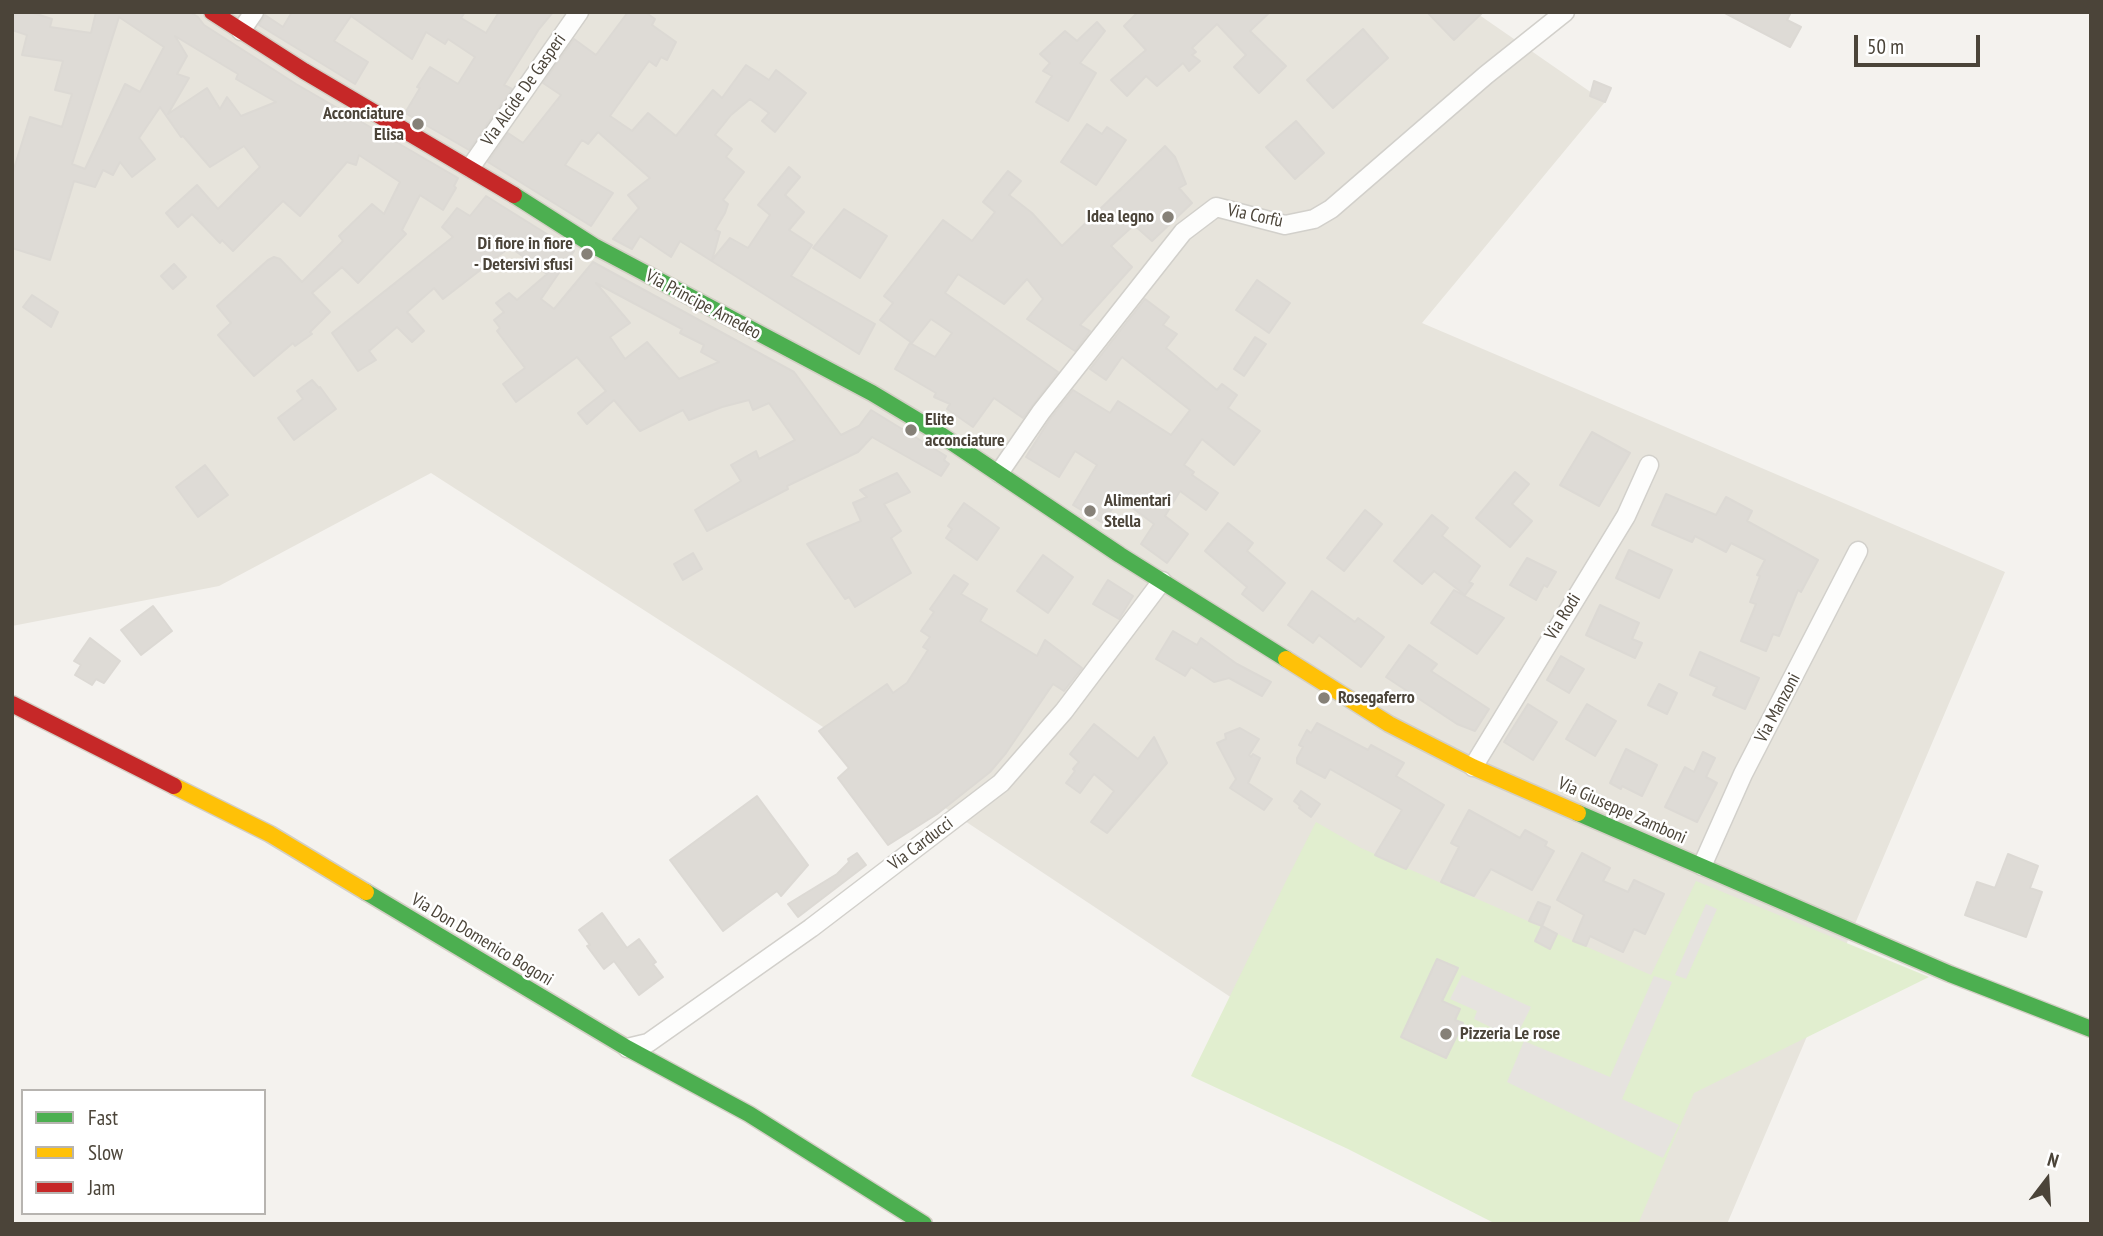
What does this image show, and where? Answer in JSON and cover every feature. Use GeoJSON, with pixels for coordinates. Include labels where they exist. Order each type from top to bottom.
{"type":"FeatureCollection","features":[{"type":"Feature","properties":{"kind":"street","name":"Via Principe Amedeo"},"geometry":{"type":"LineString","coordinates":[[212,12],[304,71],[470,168],[594,246],[872,393],[932,429],[1162,581]]}},
{"type":"Feature","properties":{"kind":"street"},"geometry":{"type":"LineString","coordinates":[[242,31],[254,12]]}},
{"type":"Feature","properties":{"kind":"street","name":"Via Alcide De Gasperi"},"geometry":{"type":"LineString","coordinates":[[470,168],[579,12]]}},
{"type":"Feature","properties":{"kind":"street","name":"Via Corfù"},"geometry":{"type":"LineString","coordinates":[[999,474],[1041,411],[1182,232],[1216,207],[1285,225],[1314,219],[1331,209],[1486,75],[1565,12]]}},
{"type":"Feature","properties":{"kind":"street","name":"Via Rodi"},"geometry":{"type":"LineString","coordinates":[[1473,767],[1626,516],[1649,465]]}},
{"type":"Feature","properties":{"kind":"street","name":"Via Manzoni"},"geometry":{"type":"LineString","coordinates":[[1702,866],[1744,774],[1858,551]]}},
{"type":"Feature","properties":{"kind":"street","name":"Via Giuseppe Zamboni"},"geometry":{"type":"LineString","coordinates":[[1162,581],[1389,724],[1473,767],[1950,974],[2091,1030]]}},
{"type":"Feature","properties":{"kind":"street","name":"Via Carducci"},"geometry":{"type":"LineString","coordinates":[[627,1048],[648,1042],[800,936],[1001,783],[1063,711],[1162,581]]}},
{"type":"Feature","properties":{"kind":"street","name":"Via Don Domenico Bogoni"},"geometry":{"type":"LineString","coordinates":[[12,704],[270,834],[627,1048],[812,1153],[924,1224]]}},
{"type":"Feature","properties":{"kind":"shaded area"},"geometry":{"type":"Polygon","coordinates":[[[12,12],[1475,12],[1605,102],[1422,323],[2005,572],[1727,1224],[1573,1224],[737,670],[431,473],[219,586],[12,626],[12,12]]]}},
{"type":"Feature","properties":{"kind":"shaded area"},"geometry":{"type":"Polygon","coordinates":[[[1706,904],[1717,909],[1686,979],[1675,975],[1706,904]]]}},
{"type":"Feature","properties":{"kind":"shaded area"},"geometry":{"type":"Polygon","coordinates":[[[1462,975],[1531,1007],[1515,1039],[1474,1019],[1477,1011],[1450,999],[1462,975]]]}},
{"type":"Feature","properties":{"kind":"shaded area"},"geometry":{"type":"Polygon","coordinates":[[[1654,976],[1672,982],[1622,1099],[1679,1125],[1663,1158],[1507,1082],[1524,1041],[1610,1077],[1654,976]]]}},
{"type":"Feature","properties":{"kind":"green space"},"geometry":{"type":"Polygon","coordinates":[[[1316,822],[1361,848],[1651,975],[1696,881],[1929,977],[1694,1093],[1638,1224],[1496,1224],[1348,1149],[1191,1076],[1316,822]]]}},
{"type":"Feature","properties":{"kind":"building"},"geometry":{"type":"Polygon","coordinates":[[[12,12],[30,12],[52,19],[50,27],[91,33],[96,12],[190,12],[204,25],[296,84],[458,178],[454,186],[456,188],[443,210],[420,195],[402,230],[406,234],[358,283],[342,267],[312,293],[330,312],[310,332],[312,334],[295,346],[293,343],[254,376],[218,335],[231,323],[217,306],[274,257],[280,259],[302,282],[343,241],[339,236],[372,204],[384,214],[400,182],[359,155],[356,165],[347,162],[300,216],[283,201],[233,251],[222,240],[220,243],[192,214],[178,227],[166,213],[197,185],[218,209],[260,167],[244,146],[210,167],[183,136],[181,137],[160,107],[139,138],[155,159],[132,177],[120,162],[113,175],[103,170],[95,187],[74,181],[50,260],[12,248],[12,175],[30,117],[62,127],[72,94],[55,90],[63,61],[22,55],[27,35],[12,30],[12,12]],[[119,17],[72,164],[85,169],[125,84],[140,92],[164,47],[119,17]],[[175,36],[187,56],[177,74],[189,78],[168,114],[207,88],[220,109],[227,97],[241,116],[276,102],[236,79],[238,74],[175,36]]]}},
{"type":"Feature","properties":{"kind":"building"},"geometry":{"type":"Polygon","coordinates":[[[292,12],[465,12],[461,18],[486,33],[499,12],[553,12],[539,29],[504,85],[512,89],[469,150],[405,113],[430,67],[458,84],[475,57],[448,39],[445,44],[426,32],[412,59],[351,16],[334,41],[368,62],[355,84],[259,25],[265,15],[283,27],[292,12]]]}},
{"type":"Feature","properties":{"kind":"building"},"geometry":{"type":"Polygon","coordinates":[[[628,12],[645,12],[655,19],[652,25],[676,42],[667,60],[661,57],[656,66],[649,61],[610,116],[632,131],[648,113],[676,136],[713,90],[722,98],[746,65],[769,80],[776,70],[806,93],[775,132],[762,121],[769,113],[750,99],[731,115],[715,135],[732,149],[726,157],[744,172],[723,200],[728,204],[715,230],[720,232],[712,260],[730,238],[748,248],[770,215],[758,205],[789,167],[800,177],[785,195],[804,212],[789,230],[812,245],[791,276],[875,324],[859,354],[680,241],[671,257],[640,236],[632,249],[613,239],[639,208],[628,195],[650,178],[598,132],[588,144],[582,140],[565,165],[613,193],[591,226],[488,162],[508,133],[523,143],[561,95],[543,83],[574,39],[596,55],[628,12]]]}},
{"type":"Feature","properties":{"kind":"building"},"geometry":{"type":"Polygon","coordinates":[[[1138,12],[1270,12],[1250,31],[1286,66],[1259,93],[1234,67],[1246,55],[1217,24],[1192,48],[1196,52],[1192,55],[1200,61],[1189,71],[1183,63],[1157,86],[1146,76],[1127,96],[1111,80],[1146,50],[1124,26],[1138,12]]]}},
{"type":"Feature","properties":{"kind":"building"},"geometry":{"type":"Polygon","coordinates":[[[1427,12],[1483,12],[1454,40],[1427,12]]]}},
{"type":"Feature","properties":{"kind":"building"},"geometry":{"type":"Polygon","coordinates":[[[1723,12],[1791,12],[1787,20],[1801,27],[1790,47],[1723,12]]]}},
{"type":"Feature","properties":{"kind":"building"},"geometry":{"type":"Polygon","coordinates":[[[1097,22],[1105,31],[1080,63],[1096,73],[1068,121],[1036,102],[1052,76],[1043,71],[1050,63],[1040,54],[1065,31],[1077,41],[1097,22]]]}},
{"type":"Feature","properties":{"kind":"building"},"geometry":{"type":"Polygon","coordinates":[[[1363,29],[1388,58],[1333,108],[1307,80],[1363,29]]]}},
{"type":"Feature","properties":{"kind":"building"},"geometry":{"type":"Polygon","coordinates":[[[1594,81],[1611,88],[1605,102],[1590,96],[1594,81]]]}},
{"type":"Feature","properties":{"kind":"building"},"geometry":{"type":"Polygon","coordinates":[[[1296,121],[1324,153],[1295,179],[1266,147],[1296,121]]]}},
{"type":"Feature","properties":{"kind":"building"},"geometry":{"type":"Polygon","coordinates":[[[1087,124],[1102,134],[1107,127],[1126,140],[1096,185],[1061,162],[1087,124]]]}},
{"type":"Feature","properties":{"kind":"building"},"geometry":{"type":"Polygon","coordinates":[[[1165,146],[1175,157],[1186,184],[1179,188],[1192,203],[1152,241],[1134,225],[1111,246],[1132,267],[1080,325],[1090,331],[1075,351],[1027,319],[1043,299],[1027,279],[1004,304],[958,274],[945,293],[1058,372],[1023,418],[994,398],[973,427],[947,409],[950,404],[934,397],[936,393],[895,369],[910,343],[935,357],[952,333],[931,319],[912,343],[880,320],[893,303],[884,296],[943,220],[972,241],[995,212],[983,202],[1008,171],[1021,181],[1009,195],[1032,213],[1062,246],[1165,146]]]}},
{"type":"Feature","properties":{"kind":"building"},"geometry":{"type":"Polygon","coordinates":[[[486,196],[574,251],[541,299],[554,309],[593,262],[794,372],[841,435],[859,426],[871,410],[946,456],[944,460],[949,464],[941,476],[872,437],[858,452],[787,486],[788,489],[707,531],[695,510],[741,481],[731,465],[756,451],[759,459],[795,440],[769,403],[753,410],[749,400],[689,420],[683,410],[640,431],[614,400],[587,424],[578,413],[606,391],[577,357],[516,402],[503,384],[525,368],[497,331],[500,328],[494,320],[504,312],[496,303],[509,293],[517,300],[547,274],[510,247],[443,299],[434,288],[407,312],[424,331],[412,342],[397,327],[369,351],[376,360],[358,371],[332,333],[453,237],[442,227],[457,208],[470,216],[486,196]],[[596,283],[630,323],[610,337],[625,359],[647,342],[679,379],[719,362],[701,352],[704,345],[680,333],[682,329],[596,283]]]}},
{"type":"Feature","properties":{"kind":"building"},"geometry":{"type":"Polygon","coordinates":[[[844,209],[887,236],[860,278],[813,248],[844,209]]]}},
{"type":"Feature","properties":{"kind":"building"},"geometry":{"type":"Polygon","coordinates":[[[174,264],[186,277],[173,289],[161,276],[174,264]]]}},
{"type":"Feature","properties":{"kind":"building"},"geometry":{"type":"Polygon","coordinates":[[[1257,280],[1290,303],[1269,333],[1236,310],[1257,280]]]}},
{"type":"Feature","properties":{"kind":"building"},"geometry":{"type":"Polygon","coordinates":[[[32,295],[58,312],[51,327],[23,307],[32,295]]]}},
{"type":"Feature","properties":{"kind":"building"},"geometry":{"type":"Polygon","coordinates":[[[1145,299],[1169,317],[1163,325],[1177,334],[1166,348],[1217,390],[1222,384],[1237,395],[1228,408],[1260,431],[1234,465],[1202,439],[1184,465],[1194,472],[1192,475],[1218,493],[1206,510],[1180,491],[1165,516],[1188,534],[1167,563],[1141,544],[1154,524],[1119,498],[1103,523],[1073,505],[1097,465],[1075,451],[1059,477],[1026,457],[1050,419],[1073,390],[1110,413],[1118,401],[1171,435],[1190,410],[1122,357],[1106,380],[1090,369],[1145,299]]]}},
{"type":"Feature","properties":{"kind":"building"},"geometry":{"type":"Polygon","coordinates":[[[1255,337],[1266,344],[1244,376],[1234,369],[1255,337]]]}},
{"type":"Feature","properties":{"kind":"building"},"geometry":{"type":"Polygon","coordinates":[[[312,380],[336,409],[294,440],[278,418],[303,399],[297,391],[312,380]]]}},
{"type":"Feature","properties":{"kind":"building"},"geometry":{"type":"Polygon","coordinates":[[[1592,432],[1630,453],[1599,506],[1560,485],[1592,432]]]}},
{"type":"Feature","properties":{"kind":"building"},"geometry":{"type":"Polygon","coordinates":[[[205,465],[228,495],[198,517],[176,487],[205,465]]]}},
{"type":"Feature","properties":{"kind":"building"},"geometry":{"type":"Polygon","coordinates":[[[1515,472],[1529,484],[1512,504],[1532,521],[1510,547],[1476,518],[1515,472]]]}},
{"type":"Feature","properties":{"kind":"building"},"geometry":{"type":"Polygon","coordinates":[[[897,473],[910,492],[884,504],[901,531],[891,538],[911,573],[855,607],[849,597],[845,599],[807,544],[861,521],[853,503],[867,497],[860,490],[897,473]]]}},
{"type":"Feature","properties":{"kind":"building"},"geometry":{"type":"Polygon","coordinates":[[[1666,494],[1716,515],[1726,497],[1752,511],[1747,521],[1818,560],[1801,592],[1798,590],[1779,636],[1773,634],[1766,651],[1741,641],[1756,604],[1750,602],[1760,576],[1757,575],[1765,560],[1731,543],[1726,552],[1695,536],[1692,542],[1652,525],[1666,494]]]}},
{"type":"Feature","properties":{"kind":"building"},"geometry":{"type":"Polygon","coordinates":[[[964,503],[999,528],[977,560],[946,538],[952,529],[948,526],[964,503]]]}},
{"type":"Feature","properties":{"kind":"building"},"geometry":{"type":"Polygon","coordinates":[[[1365,510],[1382,524],[1344,571],[1327,558],[1365,510]]]}},
{"type":"Feature","properties":{"kind":"building"},"geometry":{"type":"Polygon","coordinates":[[[1432,515],[1448,528],[1442,536],[1480,566],[1469,582],[1473,584],[1465,595],[1434,571],[1422,584],[1394,561],[1432,515]]]}},
{"type":"Feature","properties":{"kind":"building"},"geometry":{"type":"Polygon","coordinates":[[[1228,523],[1253,543],[1247,551],[1285,583],[1263,611],[1242,594],[1247,587],[1205,551],[1228,523]]]}},
{"type":"Feature","properties":{"kind":"building"},"geometry":{"type":"Polygon","coordinates":[[[1629,550],[1672,570],[1659,598],[1616,578],[1629,550]]]}},
{"type":"Feature","properties":{"kind":"building"},"geometry":{"type":"Polygon","coordinates":[[[693,553],[702,569],[683,580],[674,564],[693,553]]]}},
{"type":"Feature","properties":{"kind":"building"},"geometry":{"type":"Polygon","coordinates":[[[1043,555],[1073,577],[1048,613],[1017,591],[1043,555]]]}},
{"type":"Feature","properties":{"kind":"building"},"geometry":{"type":"Polygon","coordinates":[[[1527,558],[1556,572],[1547,587],[1544,585],[1536,600],[1510,585],[1527,558]]]}},
{"type":"Feature","properties":{"kind":"building"},"geometry":{"type":"Polygon","coordinates":[[[954,575],[968,584],[961,594],[987,609],[980,621],[1037,656],[1045,640],[1082,668],[1064,691],[1053,684],[990,772],[937,814],[888,845],[838,778],[849,768],[819,731],[887,684],[893,693],[907,683],[928,650],[923,647],[930,637],[921,631],[934,612],[930,609],[954,575]]]}},
{"type":"Feature","properties":{"kind":"building"},"geometry":{"type":"Polygon","coordinates":[[[1108,580],[1133,596],[1119,619],[1093,604],[1108,580]]]}},
{"type":"Feature","properties":{"kind":"building"},"geometry":{"type":"Polygon","coordinates":[[[1454,590],[1504,618],[1477,654],[1431,623],[1454,590]]]}},
{"type":"Feature","properties":{"kind":"building"},"geometry":{"type":"Polygon","coordinates":[[[1312,591],[1355,622],[1358,618],[1384,637],[1361,667],[1319,635],[1313,643],[1288,625],[1312,591]]]}},
{"type":"Feature","properties":{"kind":"building"},"geometry":{"type":"Polygon","coordinates":[[[1600,605],[1639,623],[1632,639],[1642,643],[1635,658],[1586,635],[1600,605]]]}},
{"type":"Feature","properties":{"kind":"building"},"geometry":{"type":"Polygon","coordinates":[[[153,606],[172,631],[141,655],[121,630],[153,606]]]}},
{"type":"Feature","properties":{"kind":"building"},"geometry":{"type":"Polygon","coordinates":[[[1173,631],[1197,645],[1201,638],[1237,664],[1271,682],[1262,696],[1229,678],[1214,682],[1191,667],[1185,676],[1156,659],[1173,631]]]}},
{"type":"Feature","properties":{"kind":"building"},"geometry":{"type":"Polygon","coordinates":[[[90,638],[120,661],[104,683],[96,679],[92,685],[75,675],[81,665],[74,661],[90,638]]]}},
{"type":"Feature","properties":{"kind":"building"},"geometry":{"type":"Polygon","coordinates":[[[1409,645],[1437,664],[1431,671],[1489,709],[1475,731],[1457,724],[1386,677],[1409,645]]]}},
{"type":"Feature","properties":{"kind":"building"},"geometry":{"type":"Polygon","coordinates":[[[1700,652],[1759,678],[1745,709],[1713,695],[1717,687],[1690,675],[1700,652]]]}},
{"type":"Feature","properties":{"kind":"building"},"geometry":{"type":"Polygon","coordinates":[[[1561,656],[1584,669],[1569,693],[1547,680],[1561,656]]]}},
{"type":"Feature","properties":{"kind":"building"},"geometry":{"type":"Polygon","coordinates":[[[1659,684],[1677,693],[1667,714],[1648,705],[1659,684]]]}},
{"type":"Feature","properties":{"kind":"building"},"geometry":{"type":"Polygon","coordinates":[[[1528,704],[1557,722],[1533,760],[1504,742],[1528,704]]]}},
{"type":"Feature","properties":{"kind":"building"},"geometry":{"type":"Polygon","coordinates":[[[1587,704],[1616,721],[1595,756],[1566,739],[1587,704]]]}},
{"type":"Feature","properties":{"kind":"building"},"geometry":{"type":"Polygon","coordinates":[[[1317,723],[1368,750],[1371,745],[1404,763],[1396,776],[1444,805],[1406,869],[1375,855],[1402,810],[1330,769],[1325,778],[1297,763],[1303,747],[1299,745],[1307,730],[1311,733],[1317,723]]]}},
{"type":"Feature","properties":{"kind":"building"},"geometry":{"type":"Polygon","coordinates":[[[1094,724],[1138,759],[1154,737],[1167,763],[1107,833],[1091,822],[1114,791],[1094,774],[1080,793],[1066,783],[1079,762],[1070,754],[1094,724]]]}},
{"type":"Feature","properties":{"kind":"building"},"geometry":{"type":"Polygon","coordinates":[[[1240,728],[1259,739],[1249,755],[1260,758],[1248,783],[1272,799],[1264,810],[1230,788],[1236,779],[1217,743],[1226,739],[1225,734],[1240,728]]]}},
{"type":"Feature","properties":{"kind":"building"},"geometry":{"type":"Polygon","coordinates":[[[1626,749],[1657,765],[1642,796],[1610,783],[1626,749]]]}},
{"type":"Feature","properties":{"kind":"building"},"geometry":{"type":"Polygon","coordinates":[[[1703,752],[1715,758],[1706,777],[1717,783],[1697,822],[1665,807],[1685,767],[1694,772],[1703,752]]]}},
{"type":"Feature","properties":{"kind":"building"},"geometry":{"type":"Polygon","coordinates":[[[1301,791],[1320,804],[1311,817],[1294,801],[1301,791]]]}},
{"type":"Feature","properties":{"kind":"building"},"geometry":{"type":"Polygon","coordinates":[[[757,796],[808,865],[781,896],[777,891],[723,931],[670,860],[757,796]]]}},
{"type":"Feature","properties":{"kind":"building"},"geometry":{"type":"Polygon","coordinates":[[[1469,810],[1520,838],[1525,830],[1547,842],[1545,846],[1554,851],[1532,890],[1491,869],[1474,896],[1441,882],[1459,847],[1451,843],[1469,810]]]}},
{"type":"Feature","properties":{"kind":"building"},"geometry":{"type":"Polygon","coordinates":[[[857,853],[866,865],[798,917],[788,904],[837,874],[849,862],[848,859],[857,853]]]}},
{"type":"Feature","properties":{"kind":"building"},"geometry":{"type":"Polygon","coordinates":[[[1582,853],[1610,868],[1603,881],[1628,892],[1634,880],[1664,894],[1645,934],[1634,929],[1623,952],[1590,936],[1586,946],[1573,941],[1584,915],[1557,900],[1582,853]]]}},
{"type":"Feature","properties":{"kind":"building"},"geometry":{"type":"Polygon","coordinates":[[[2008,854],[2038,866],[2030,888],[2042,892],[2026,937],[1965,915],[1977,882],[1995,888],[2008,854]]]}},
{"type":"Feature","properties":{"kind":"building"},"geometry":{"type":"Polygon","coordinates":[[[1538,902],[1550,907],[1542,926],[1529,921],[1538,902]]]}},
{"type":"Feature","properties":{"kind":"building"},"geometry":{"type":"Polygon","coordinates":[[[602,913],[627,948],[639,939],[663,977],[639,995],[614,961],[604,969],[579,930],[602,913]]]}},
{"type":"Feature","properties":{"kind":"building"},"geometry":{"type":"Polygon","coordinates":[[[1542,926],[1557,934],[1550,949],[1535,941],[1542,926]]]}},
{"type":"Feature","properties":{"kind":"building"},"geometry":{"type":"Polygon","coordinates":[[[1437,959],[1458,968],[1442,1001],[1460,1009],[1455,1020],[1463,1023],[1446,1058],[1401,1037],[1437,959]]]}},
{"type":"Feature","properties":{"kind":"traffic: fast"},"geometry":{"type":"LineString","coordinates":[[514,195],[594,246],[872,393],[932,429],[1120,555],[1286,659]]}},
{"type":"Feature","properties":{"kind":"traffic: fast"},"geometry":{"type":"LineString","coordinates":[[1578,813],[1950,974],[2091,1029]]}},
{"type":"Feature","properties":{"kind":"traffic: fast"},"geometry":{"type":"LineString","coordinates":[[366,892],[627,1048],[749,1114],[924,1224]]}},
{"type":"Feature","properties":{"kind":"traffic: slow"},"geometry":{"type":"LineString","coordinates":[[1286,659],[1389,724],[1473,767],[1578,813]]}},
{"type":"Feature","properties":{"kind":"traffic: slow"},"geometry":{"type":"LineString","coordinates":[[174,786],[270,834],[366,892]]}},
{"type":"Feature","properties":{"kind":"traffic: jam"},"geometry":{"type":"LineString","coordinates":[[212,12],[304,71],[514,195]]}},
{"type":"Feature","properties":{"kind":"traffic: jam"},"geometry":{"type":"LineString","coordinates":[[12,704],[174,786]]}},
{"type":"Feature","properties":{"kind":"place","name":"Acconciature Elisa"},"geometry":{"type":"Point","coordinates":[418,124]}},
{"type":"Feature","properties":{"kind":"place","name":"Idea legno"},"geometry":{"type":"Point","coordinates":[1168,217]}},
{"type":"Feature","properties":{"kind":"place","name":"Di fiore in fiore - Detersivi sfusi"},"geometry":{"type":"Point","coordinates":[587,254]}},
{"type":"Feature","properties":{"kind":"place","name":"Elite acconciature"},"geometry":{"type":"Point","coordinates":[911,430]}},
{"type":"Feature","properties":{"kind":"place","name":"Alimentari Stella"},"geometry":{"type":"Point","coordinates":[1090,511]}},
{"type":"Feature","properties":{"kind":"place","name":"Rosegaferro"},"geometry":{"type":"Point","coordinates":[1324,698]}},
{"type":"Feature","properties":{"kind":"place","name":"Pizzeria Le rose"},"geometry":{"type":"Point","coordinates":[1446,1034]}}]}
